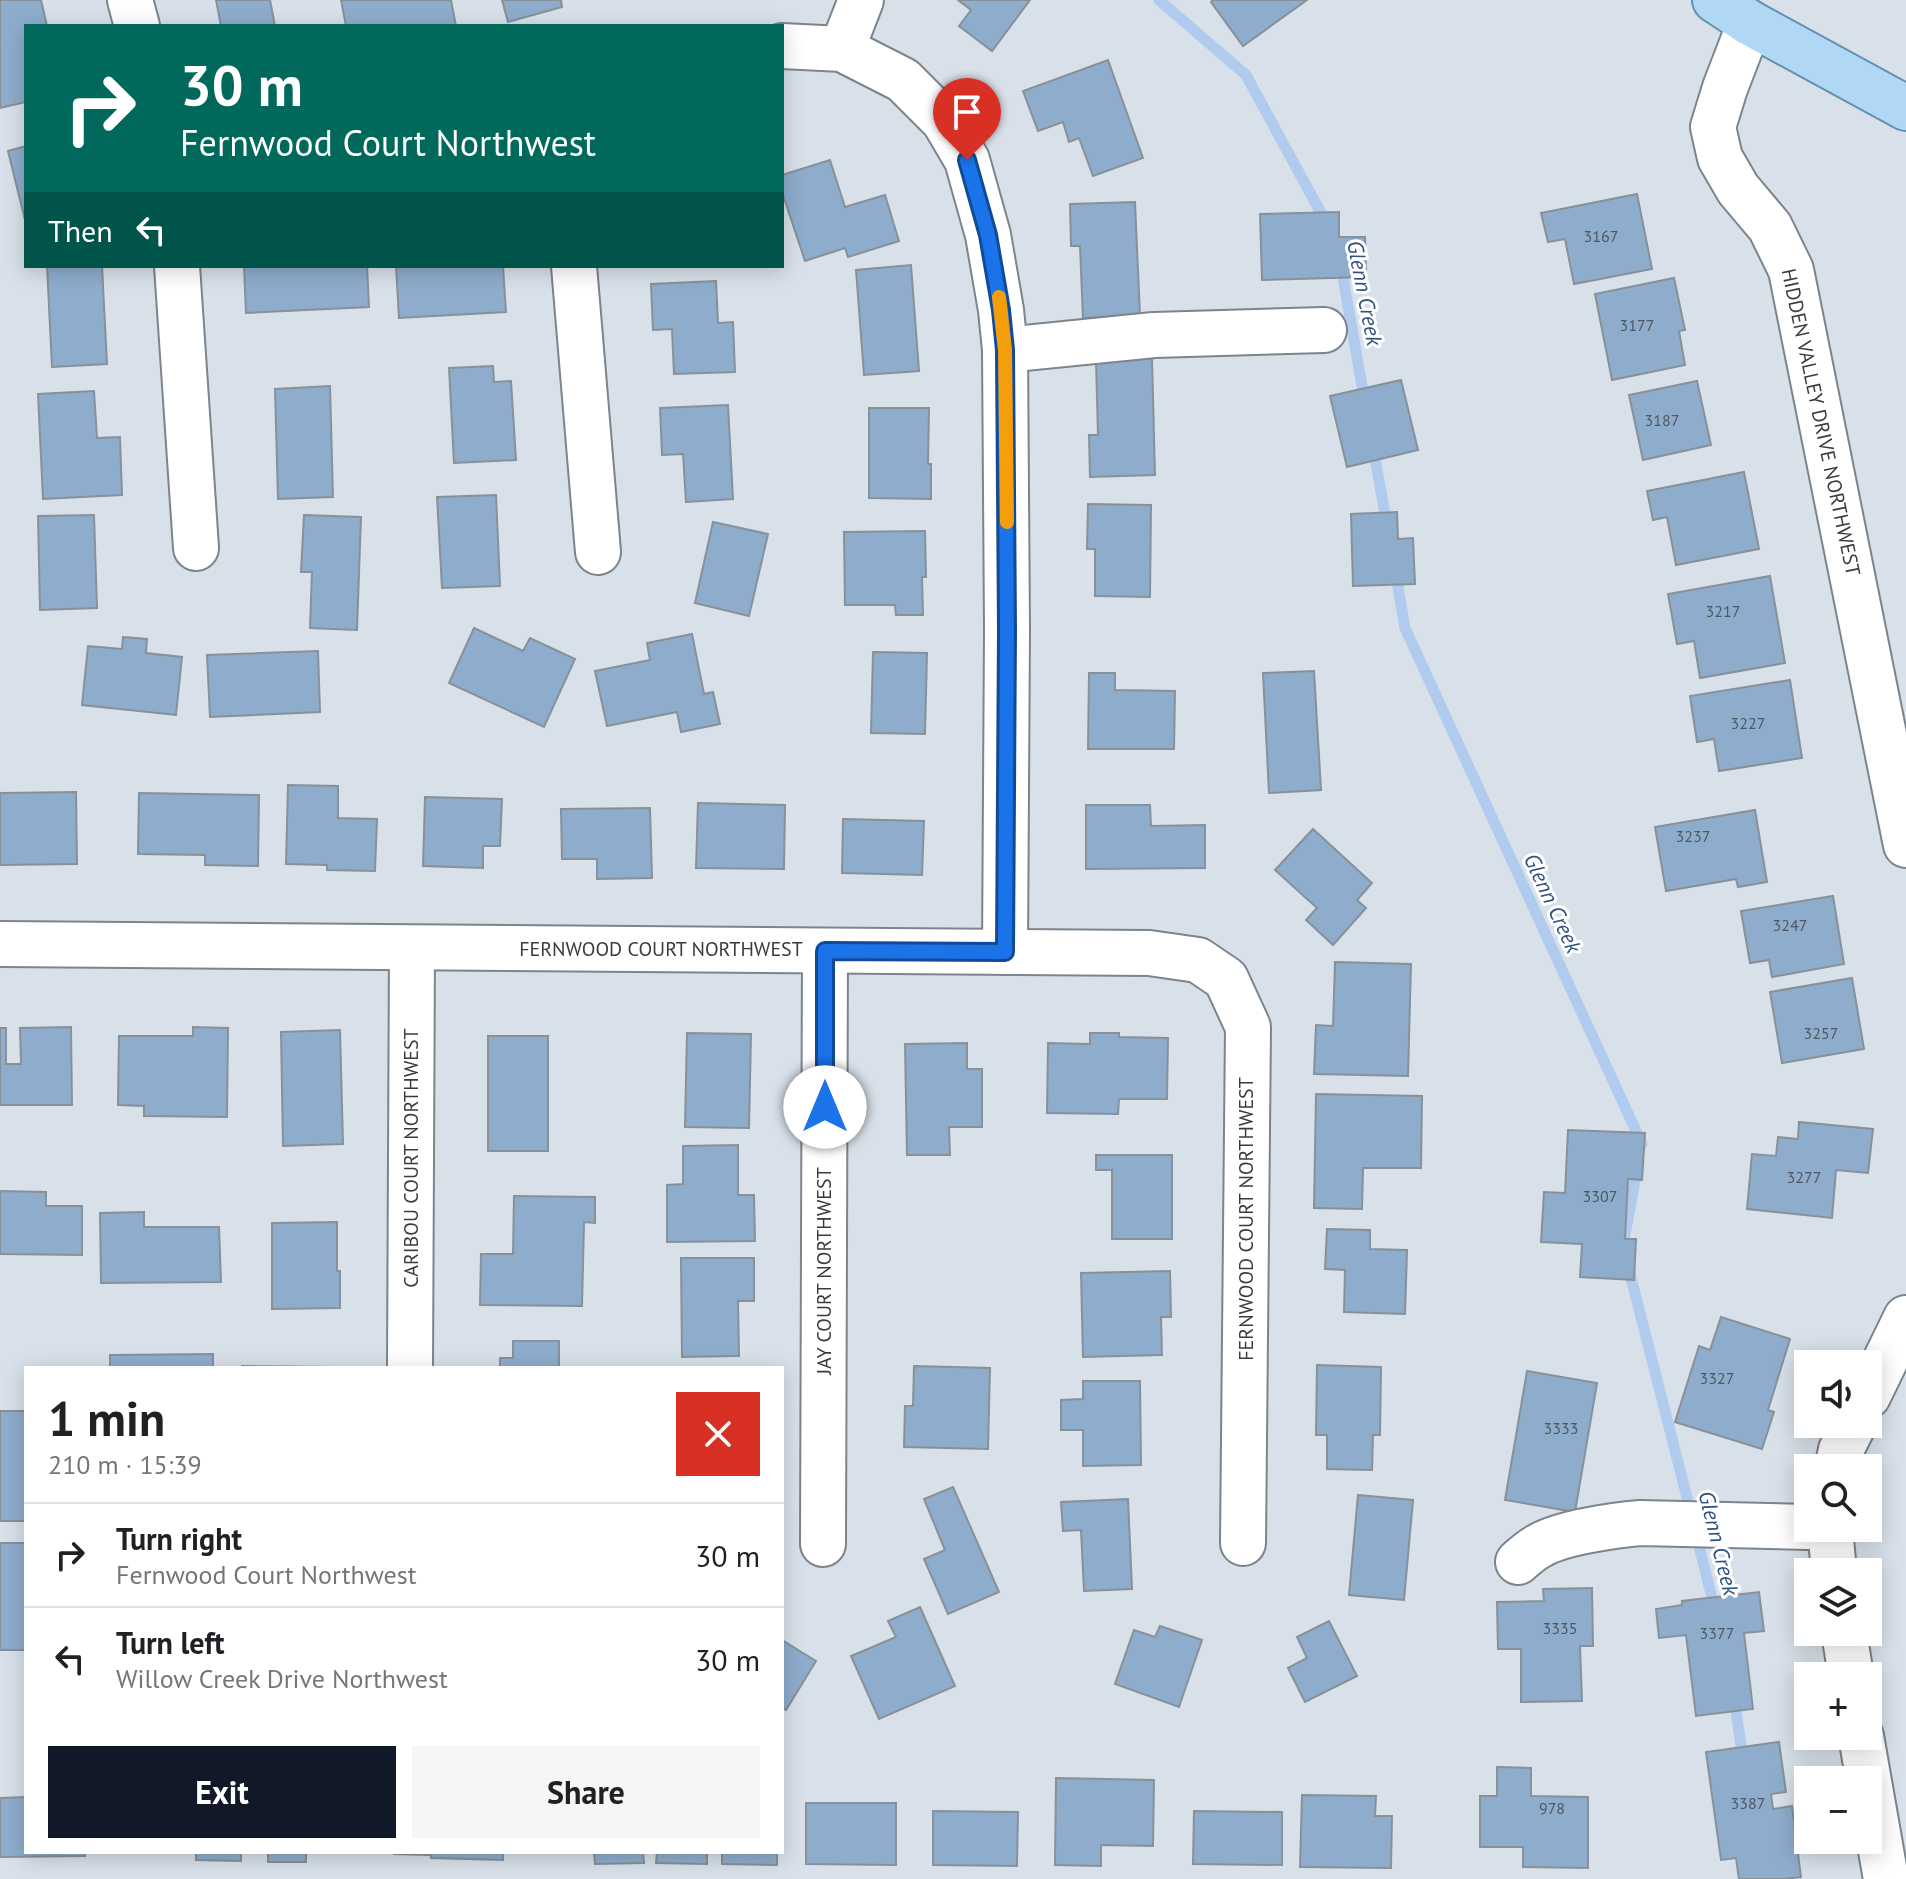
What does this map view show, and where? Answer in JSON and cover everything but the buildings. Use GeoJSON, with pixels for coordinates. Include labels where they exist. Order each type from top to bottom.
{"type":"FeatureCollection","features":[{"type":"Feature","properties":{"kind":"main road"},"geometry":{"type":"LineString","coordinates":[[1732,11],[1906,108]]}},
{"type":"Feature","properties":{"kind":"street"},"geometry":{"type":"LineString","coordinates":[[130,0],[136,24]]}},
{"type":"Feature","properties":{"kind":"street"},"geometry":{"type":"LineString","coordinates":[[842,49],[861,0]]}},
{"type":"Feature","properties":{"kind":"street","name":"HIDDEN VALLEY DRIVE NORTHWEST"},"geometry":{"type":"LineString","coordinates":[[1732,11],[1725,88],[1713,127],[1720,158],[1738,189],[1770,227],[1791,270],[1887,646],[1906,845]]}},
{"type":"Feature","properties":{"kind":"street"},"geometry":{"type":"LineString","coordinates":[[784,46],[842,49],[903,80],[944,121],[967,160],[988,235],[1005,350],[1005,952]]}},
{"type":"Feature","properties":{"kind":"street"},"geometry":{"type":"LineString","coordinates":[[177,268],[196,548]]}},
{"type":"Feature","properties":{"kind":"street"},"geometry":{"type":"LineString","coordinates":[[574,268],[598,552]]}},
{"type":"Feature","properties":{"kind":"street"},"geometry":{"type":"LineString","coordinates":[[1005,350],[1154,335],[1324,330]]}},
{"type":"Feature","properties":{"kind":"street","name":"FERNWOOD COURT NORTHWEST"},"geometry":{"type":"LineString","coordinates":[[0,944],[1149,953],[1198,960],[1226,979],[1248,1027],[1243,1543]]}},
{"type":"Feature","properties":{"kind":"street","name":"CARIBOU COURT NORTHWEST"},"geometry":{"type":"LineString","coordinates":[[410,1366],[412,948]]}},
{"type":"Feature","properties":{"kind":"street","name":"JAY COURT NORTHWEST"},"geometry":{"type":"LineString","coordinates":[[823,1544],[825,951]]}},
{"type":"Feature","properties":{"kind":"street"},"geometry":{"type":"LineString","coordinates":[[1882,1367],[1906,1318]]}},
{"type":"Feature","properties":{"kind":"street"},"geometry":{"type":"LineString","coordinates":[[1518,1562],[1550,1540],[1619,1525],[1794,1527]]}},
{"type":"Feature","properties":{"kind":"street"},"geometry":{"type":"LineString","coordinates":[[1863,1750],[1886,1879]]}},
{"type":"Feature","properties":{"kind":"waterway","name":"Glenn Creek"},"geometry":{"type":"LineString","coordinates":[[1159,0],[1246,75],[1327,224]]}},
{"type":"Feature","properties":{"kind":"waterway","name":"Glenn Creek"},"geometry":{"type":"LineString","coordinates":[[1341,266],[1365,403]]}},
{"type":"Feature","properties":{"kind":"waterway","name":"Glenn Creek"},"geometry":{"type":"LineString","coordinates":[[1373,447],[1387,525]]}},
{"type":"Feature","properties":{"kind":"waterway","name":"Glenn Creek"},"geometry":{"type":"LineString","coordinates":[[1395,570],[1405,628],[1642,1144]]}},
{"type":"Feature","properties":{"kind":"waterway","name":"Glenn Creek"},"geometry":{"type":"LineString","coordinates":[[1623,1246],[1638,1164]]}},
{"type":"Feature","properties":{"kind":"waterway","name":"Glenn Creek"},"geometry":{"type":"LineString","coordinates":[[1628,1266],[1691,1513]]}},
{"type":"Feature","properties":{"kind":"waterway","name":"Glenn Creek"},"geometry":{"type":"LineString","coordinates":[[1696,1534],[1715,1610]]}},
{"type":"Feature","properties":{"kind":"waterway","name":"Glenn Creek"},"geometry":{"type":"LineString","coordinates":[[1734,1697],[1743,1760]]}},
{"type":"Feature","properties":{"kind":"slow traffic"},"geometry":{"type":"LineString","coordinates":[[999,297],[1005,350],[1007,522]]}},
{"type":"Feature","properties":{"kind":"route"},"geometry":{"type":"LineString","coordinates":[[825,1107],[825,951],[1005,952],[1005,350],[988,235],[967,160]]}}]}
